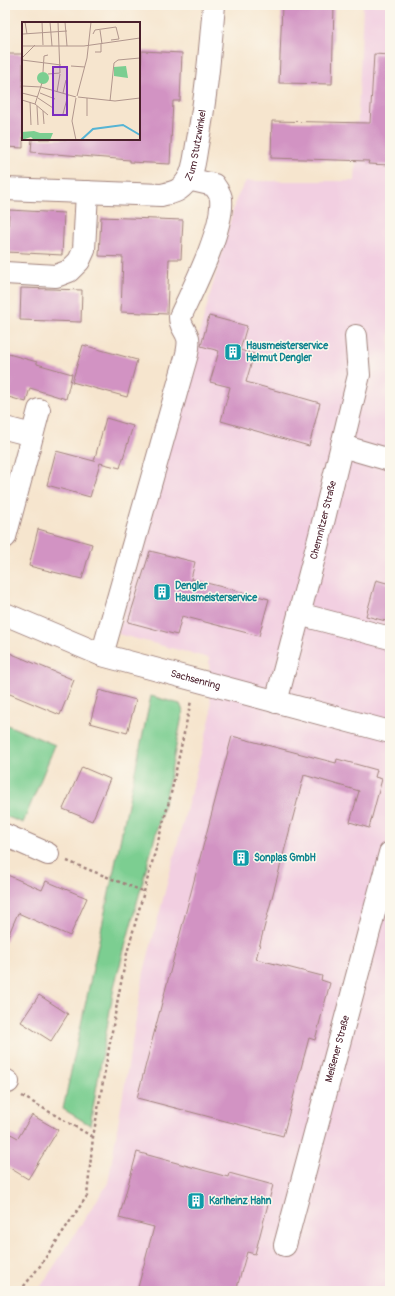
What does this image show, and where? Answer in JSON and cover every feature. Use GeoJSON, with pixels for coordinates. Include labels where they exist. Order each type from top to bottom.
{"type":"FeatureCollection","features":[{"type":"Feature","properties":{"kind":"street","name":"Zum Stutzwinkel"},"geometry":{"type":"LineString","coordinates":[[5,189],[161,195],[178,190],[188,179],[193,165],[205,98],[210,59],[214,5]]}},
{"type":"Feature","properties":{"kind":"street"},"geometry":{"type":"LineString","coordinates":[[102,655],[187,354],[188,339],[180,323],[180,317],[199,276],[220,214],[221,197],[214,185],[188,179]]}},
{"type":"Feature","properties":{"kind":"street"},"geometry":{"type":"LineString","coordinates":[[5,273],[56,276],[69,271],[79,261],[84,250],[87,192]]}},
{"type":"Feature","properties":{"kind":"street","name":"Chemnitzer Straße"},"geometry":{"type":"LineString","coordinates":[[276,702],[320,535],[359,375],[356,336]]}},
{"type":"Feature","properties":{"kind":"street"},"geometry":{"type":"LineString","coordinates":[[5,537],[39,410]]}},
{"type":"Feature","properties":{"kind":"street"},"geometry":{"type":"LineString","coordinates":[[5,428],[32,435]]}},
{"type":"Feature","properties":{"kind":"street"},"geometry":{"type":"LineString","coordinates":[[342,446],[390,460]]}},
{"type":"Feature","properties":{"kind":"street","name":"Sachsenring"},"geometry":{"type":"LineString","coordinates":[[5,614],[102,655],[390,732]]}},
{"type":"Feature","properties":{"kind":"street"},"geometry":{"type":"LineString","coordinates":[[299,614],[390,638]]}},
{"type":"Feature","properties":{"kind":"street"},"geometry":{"type":"LineString","coordinates":[[5,835],[48,854]]}},
{"type":"Feature","properties":{"kind":"street","name":"Meißener Straße"},"geometry":{"type":"LineString","coordinates":[[286,1245],[390,853]]}},
{"type":"Feature","properties":{"kind":"path"},"geometry":{"type":"LineString","coordinates":[[20,1291],[40,1266],[87,1196],[93,1137],[127,953],[170,798],[196,680]]}},
{"type":"Feature","properties":{"kind":"path"},"geometry":{"type":"LineString","coordinates":[[48,854],[145,892]]}},
{"type":"Feature","properties":{"kind":"path"},"geometry":{"type":"LineString","coordinates":[[7,1081],[24,1098],[93,1137]]}},
{"type":"Feature","properties":{"kind":"shaded area"},"geometry":{"type":"Polygon","coordinates":[[[363,5],[390,5],[390,1291],[38,1291],[108,1183],[144,972],[211,715],[209,658],[118,634],[236,199],[246,181],[355,181],[363,5]]]}},
{"type":"Feature","properties":{"kind":"green space"},"geometry":{"type":"Polygon","coordinates":[[[151,696],[180,704],[183,711],[166,796],[114,987],[90,1125],[63,1109],[151,696]]]}},
{"type":"Feature","properties":{"kind":"green space"},"geometry":{"type":"Polygon","coordinates":[[[5,724],[55,745],[23,823],[5,816],[5,724]]]}},
{"type":"Feature","properties":{"kind":"building"},"geometry":{"type":"Polygon","coordinates":[[[282,5],[334,5],[332,84],[279,83],[282,5]]]}},
{"type":"Feature","properties":{"kind":"building"},"geometry":{"type":"Polygon","coordinates":[[[142,51],[182,53],[180,101],[173,101],[170,164],[130,162],[130,160],[31,152],[32,140],[140,140],[140,84],[142,51]]]}},
{"type":"Feature","properties":{"kind":"building"},"geometry":{"type":"Polygon","coordinates":[[[5,54],[22,54],[23,148],[5,147],[5,54]]]}},
{"type":"Feature","properties":{"kind":"building"},"geometry":{"type":"Polygon","coordinates":[[[374,54],[390,55],[390,165],[368,164],[369,161],[271,158],[272,121],[370,123],[374,54]]]}},
{"type":"Feature","properties":{"kind":"building"},"geometry":{"type":"Polygon","coordinates":[[[9,210],[64,213],[62,255],[7,252],[9,210]]]}},
{"type":"Feature","properties":{"kind":"building"},"geometry":{"type":"Polygon","coordinates":[[[101,217],[183,220],[181,259],[169,259],[167,314],[121,312],[123,257],[99,256],[101,217]]]}},
{"type":"Feature","properties":{"kind":"building"},"geometry":{"type":"Polygon","coordinates":[[[21,288],[82,290],[81,322],[20,320],[21,288]]]}},
{"type":"Feature","properties":{"kind":"building"},"geometry":{"type":"Polygon","coordinates":[[[209,316],[247,326],[240,350],[254,354],[246,382],[320,403],[309,446],[221,421],[230,387],[210,382],[219,351],[201,346],[209,316]]]}},
{"type":"Feature","properties":{"kind":"building"},"geometry":{"type":"Polygon","coordinates":[[[83,345],[137,360],[127,397],[72,382],[83,345]]]}},
{"type":"Feature","properties":{"kind":"building"},"geometry":{"type":"Polygon","coordinates":[[[5,353],[72,374],[66,399],[30,388],[26,402],[5,396],[5,353]]]}},
{"type":"Feature","properties":{"kind":"building"},"geometry":{"type":"Polygon","coordinates":[[[106,418],[133,426],[120,468],[100,463],[90,497],[47,485],[56,451],[94,461],[106,418]]]}},
{"type":"Feature","properties":{"kind":"building"},"geometry":{"type":"Polygon","coordinates":[[[38,529],[92,544],[82,579],[29,566],[38,529]]]}},
{"type":"Feature","properties":{"kind":"building"},"geometry":{"type":"Polygon","coordinates":[[[150,551],[195,562],[191,579],[269,599],[259,636],[182,616],[177,635],[128,622],[150,551]]]}},
{"type":"Feature","properties":{"kind":"building"},"geometry":{"type":"Polygon","coordinates":[[[376,580],[390,584],[390,622],[366,616],[376,580]]]}},
{"type":"Feature","properties":{"kind":"building"},"geometry":{"type":"Polygon","coordinates":[[[5,651],[74,680],[60,715],[5,692],[5,651]]]}},
{"type":"Feature","properties":{"kind":"building"},"geometry":{"type":"Polygon","coordinates":[[[99,690],[136,700],[127,733],[90,723],[99,690]]]}},
{"type":"Feature","properties":{"kind":"building","name":"Sonplas GmbH"},"geometry":{"type":"Polygon","coordinates":[[[232,736],[336,763],[337,759],[377,770],[375,777],[382,779],[369,828],[350,822],[359,791],[304,775],[256,959],[322,976],[321,980],[330,983],[315,1040],[309,1038],[283,1136],[137,1098],[232,736]]]}},
{"type":"Feature","properties":{"kind":"building"},"geometry":{"type":"Polygon","coordinates":[[[82,767],[110,779],[92,821],[63,809],[82,767]]]}},
{"type":"Feature","properties":{"kind":"building"},"geometry":{"type":"Polygon","coordinates":[[[5,874],[42,890],[46,881],[87,898],[70,936],[18,913],[5,943],[5,874]]]}},
{"type":"Feature","properties":{"kind":"building"},"geometry":{"type":"Polygon","coordinates":[[[39,995],[68,1014],[51,1041],[21,1022],[39,995]]]}},
{"type":"Feature","properties":{"kind":"building"},"geometry":{"type":"Polygon","coordinates":[[[32,1115],[58,1130],[28,1179],[5,1165],[5,1131],[18,1138],[32,1115]]]}},
{"type":"Feature","properties":{"kind":"building","name":"Karlheinz Hahn"},"geometry":{"type":"Polygon","coordinates":[[[137,1152],[228,1177],[229,1173],[273,1185],[255,1254],[247,1252],[236,1291],[137,1291],[154,1227],[119,1218],[137,1152]]]}},
{"type":"Feature","properties":{"kind":"place","name":"Hausmeisterservice Helmut Dengler"},"geometry":{"type":"Point","coordinates":[233,352]}},
{"type":"Feature","properties":{"kind":"place","name":"Dengler Hausmeisterservice"},"geometry":{"type":"Point","coordinates":[162,592]}},
{"type":"Feature","properties":{"kind":"place","name":"Sonplas GmbH"},"geometry":{"type":"Point","coordinates":[241,858]}},
{"type":"Feature","properties":{"kind":"place","name":"Karlheinz Hahn"},"geometry":{"type":"Point","coordinates":[196,1201]}}]}
